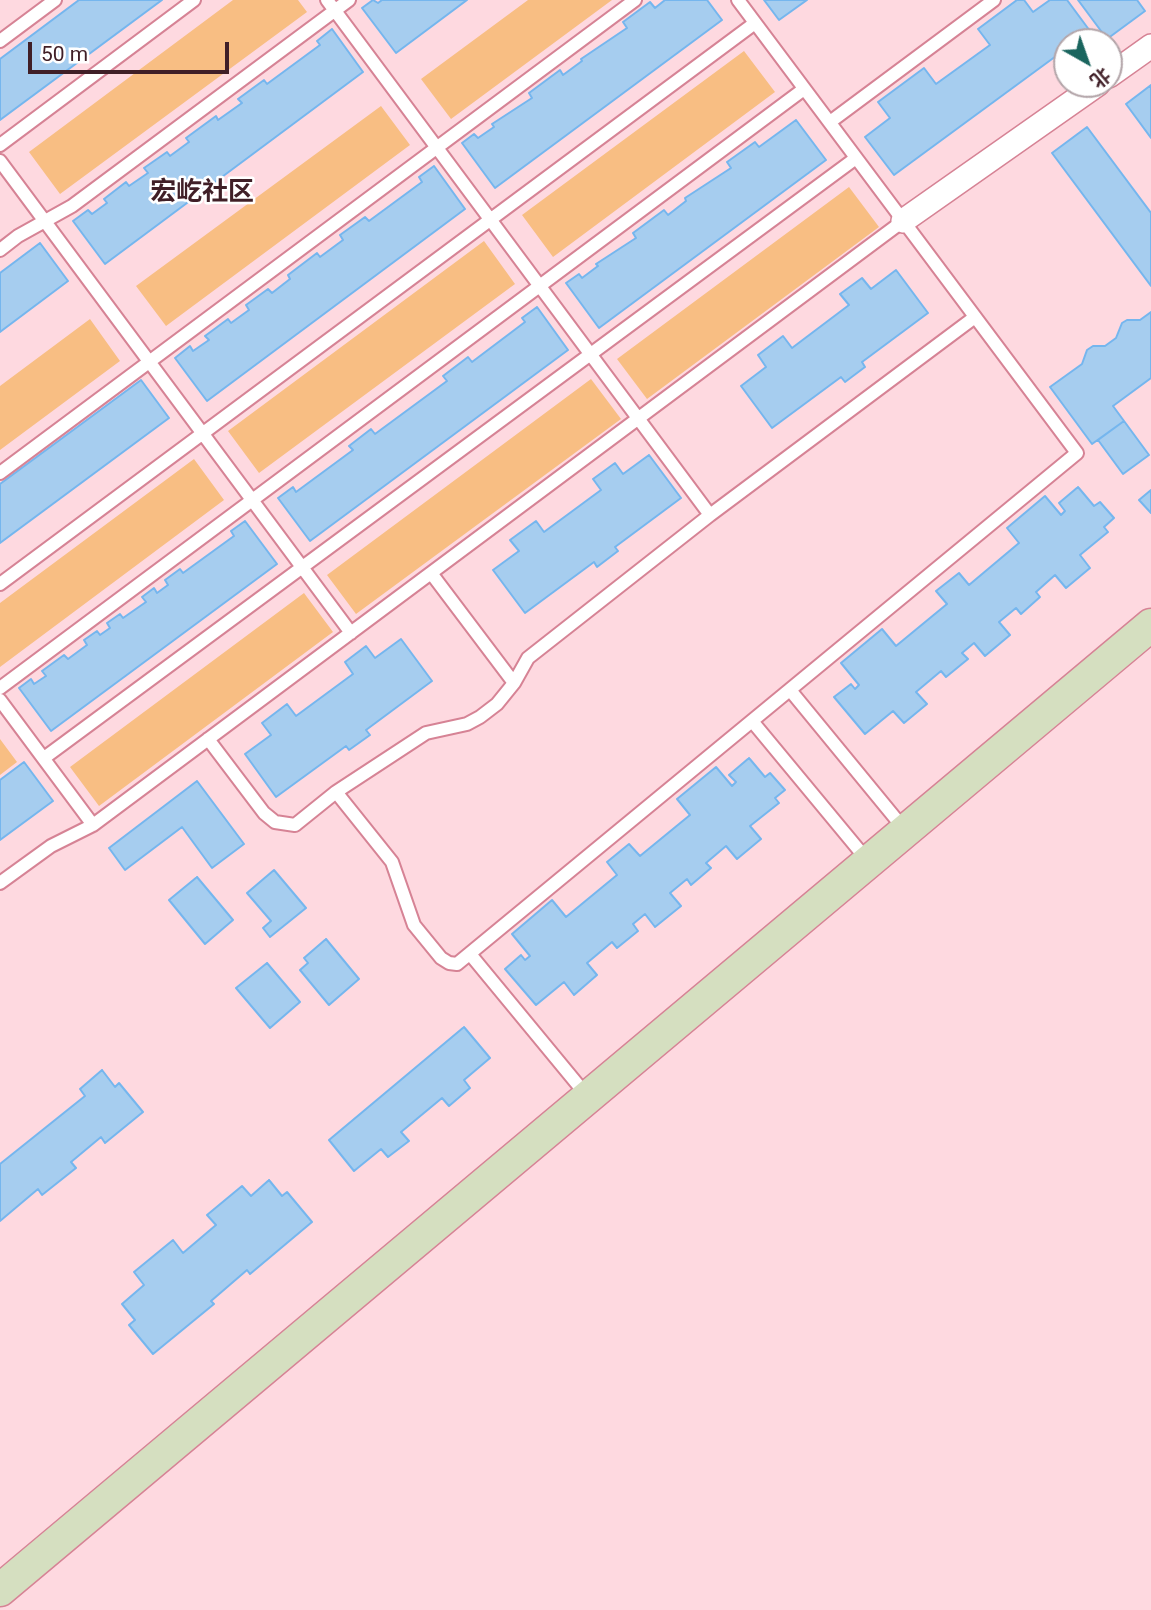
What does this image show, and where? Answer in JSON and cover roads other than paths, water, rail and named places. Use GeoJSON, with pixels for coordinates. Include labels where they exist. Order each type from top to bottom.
{"type":"FeatureCollection","features":[{"type":"Feature","properties":{"kind":"street"},"geometry":{"type":"LineString","coordinates":[[1123,66],[1151,46]]}},
{"type":"Feature","properties":{"kind":"street"},"geometry":{"type":"LineString","coordinates":[[903,221],[1078,98]]}},
{"type":"Feature","properties":{"kind":"street"},"geometry":{"type":"LineString","coordinates":[[0,1590],[1151,625]]}},
{"type":"Feature","properties":{"kind":"lane"},"geometry":{"type":"LineString","coordinates":[[0,41],[55,0]]}},
{"type":"Feature","properties":{"kind":"lane"},"geometry":{"type":"LineString","coordinates":[[0,145],[194,0]]}},
{"type":"Feature","properties":{"kind":"lane"},"geometry":{"type":"LineString","coordinates":[[0,250],[18,236],[72,206],[331,5],[349,0]]}},
{"type":"Feature","properties":{"kind":"lane"},"geometry":{"type":"LineString","coordinates":[[0,473],[635,0]]}},
{"type":"Feature","properties":{"kind":"lane"},"geometry":{"type":"LineString","coordinates":[[336,792],[391,862],[414,925],[441,958],[457,964],[1077,453],[738,0]]}},
{"type":"Feature","properties":{"kind":"lane"},"geometry":{"type":"LineString","coordinates":[[830,122],[994,0]]}},
{"type":"Feature","properties":{"kind":"lane"},"geometry":{"type":"LineString","coordinates":[[331,5],[710,515]]}},
{"type":"Feature","properties":{"kind":"lane"},"geometry":{"type":"LineString","coordinates":[[0,584],[755,23]]}},
{"type":"Feature","properties":{"kind":"lane"},"geometry":{"type":"LineString","coordinates":[[0,688],[804,89]]}},
{"type":"Feature","properties":{"kind":"lane"},"geometry":{"type":"LineString","coordinates":[[44,758],[856,158]]}},
{"type":"Feature","properties":{"kind":"lane"},"geometry":{"type":"LineString","coordinates":[[0,161],[351,632]]}},
{"type":"Feature","properties":{"kind":"lane"},"geometry":{"type":"LineString","coordinates":[[0,883],[51,846],[93,825],[903,221]]}},
{"type":"Feature","properties":{"kind":"lane"},"geometry":{"type":"LineString","coordinates":[[208,739],[264,813],[275,822],[295,825],[336,792],[426,733],[467,724],[480,717],[497,704],[514,683],[528,657],[710,515],[975,317]]}},
{"type":"Feature","properties":{"kind":"lane"},"geometry":{"type":"LineString","coordinates":[[431,573],[514,683]]}},
{"type":"Feature","properties":{"kind":"lane"},"geometry":{"type":"LineString","coordinates":[[790,690],[906,831]]}},
{"type":"Feature","properties":{"kind":"lane"},"geometry":{"type":"LineString","coordinates":[[0,700],[93,825]]}},
{"type":"Feature","properties":{"kind":"lane"},"geometry":{"type":"LineString","coordinates":[[752,721],[869,862]]}},
{"type":"Feature","properties":{"kind":"lane"},"geometry":{"type":"LineString","coordinates":[[470,954],[588,1097]]}},
{"type":"Feature","properties":{"kind":"district","name":"宏屹社区"},"geometry":{"type":"Point","coordinates":[202,193]}}]}
